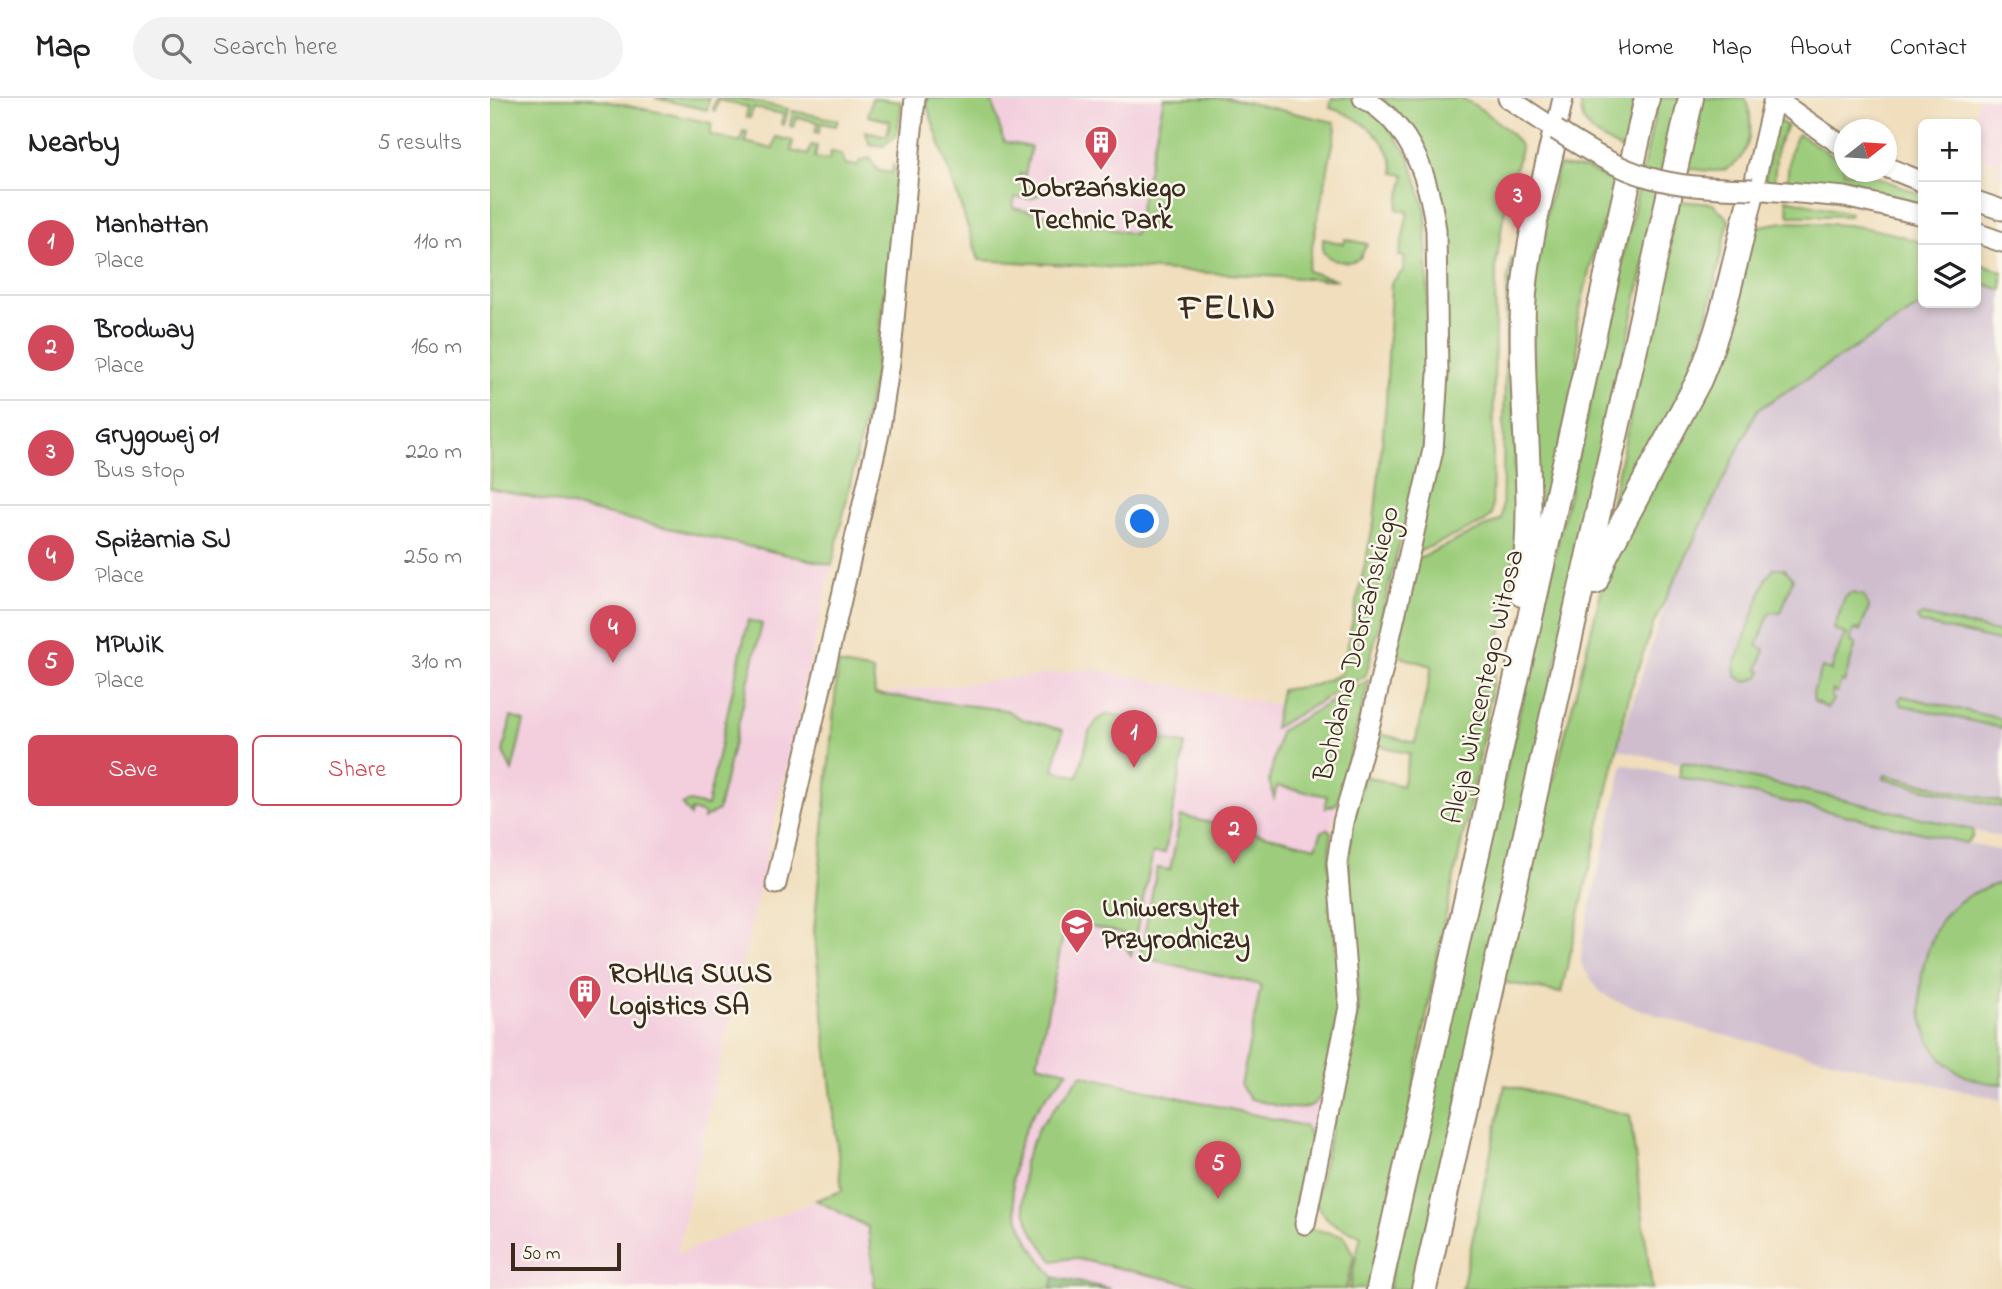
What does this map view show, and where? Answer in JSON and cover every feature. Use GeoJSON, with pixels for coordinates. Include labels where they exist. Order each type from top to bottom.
{"type":"FeatureCollection","features":[{"type":"Feature","properties":{"kind":"main road","name":"Aleja Wincentego Witosa"},"geometry":{"type":"LineString","coordinates":[[1379,1289],[1647,98]]}},
{"type":"Feature","properties":{"kind":"main road"},"geometry":{"type":"LineString","coordinates":[[1424,1289],[1691,98]]}},
{"type":"Feature","properties":{"kind":"main road"},"geometry":{"type":"LineString","coordinates":[[1490,797],[1492,734],[1522,595],[1527,546],[1523,346],[1525,283],[1556,130]]}},
{"type":"Feature","properties":{"kind":"main road"},"geometry":{"type":"LineString","coordinates":[[1567,651],[1606,554],[1711,353],[1727,302],[1753,190]]}},
{"type":"Feature","properties":{"kind":"street"},"geometry":{"type":"LineString","coordinates":[[776,884],[879,434],[890,362],[915,98]]}},
{"type":"Feature","properties":{"kind":"street","name":"Bohdana Dobrzańskiego"},"geometry":{"type":"LineString","coordinates":[[1305,1224],[1349,1007],[1337,863],[1343,822],[1371,720],[1427,479],[1436,419],[1436,256],[1432,204],[1424,174],[1410,144],[1395,124],[1363,98]]}},
{"type":"Feature","properties":{"kind":"street"},"geometry":{"type":"LineString","coordinates":[[1508,98],[1613,165],[1640,176],[1686,187],[1845,197],[1918,214]]}},
{"type":"Feature","properties":{"kind":"street"},"geometry":{"type":"LineString","coordinates":[[1556,130],[1563,98]]}},
{"type":"Feature","properties":{"kind":"street"},"geometry":{"type":"LineString","coordinates":[[1753,190],[1774,98],[1834,140]]}},
{"type":"Feature","properties":{"kind":"street"},"geometry":{"type":"LineString","coordinates":[[1897,171],[1918,180]]}},
{"type":"Feature","properties":{"kind":"street"},"geometry":{"type":"LineString","coordinates":[[1981,203],[2002,210]]}},
{"type":"Feature","properties":{"kind":"street"},"geometry":{"type":"LineString","coordinates":[[1981,235],[2002,242]]}},
{"type":"Feature","properties":{"kind":"shaded area"},"geometry":{"type":"Polygon","coordinates":[[[927,98],[1240,98],[1209,261],[965,220],[927,98]]]}},
{"type":"Feature","properties":{"kind":"shaded area"},"geometry":{"type":"Polygon","coordinates":[[[1979,98],[2002,98],[2002,176],[1998,174],[2000,163],[1981,157],[1981,119],[1974,119],[1979,98]]]}},
{"type":"Feature","properties":{"kind":"shaded area"},"geometry":{"type":"Polygon","coordinates":[[[1981,283],[2002,290],[2002,837],[1617,749],[1670,590],[1757,410],[1918,307],[1981,308],[1981,283]]]}},
{"type":"Feature","properties":{"kind":"shaded area","name":"Uniwersytet Przyrodniczy"},"geometry":{"type":"Polygon","coordinates":[[[490,488],[832,565],[677,1254],[842,1191],[814,931],[838,664],[873,671],[875,694],[1091,669],[1284,706],[1365,695],[1331,832],[1329,866],[1341,1007],[1280,1289],[490,1289],[490,488]]]}},
{"type":"Feature","properties":{"kind":"shaded area"},"geometry":{"type":"Polygon","coordinates":[[[1623,764],[2002,851],[2002,1100],[1698,1029],[1613,1000],[1598,990],[1581,964],[1582,944],[1623,764]]]}},
{"type":"Feature","properties":{"kind":"green space"},"geometry":{"type":"Polygon","coordinates":[[[490,98],[591,98],[712,123],[710,135],[740,142],[743,131],[747,132],[745,142],[773,149],[776,137],[793,141],[791,151],[808,155],[811,145],[817,146],[815,158],[829,160],[831,151],[842,155],[845,164],[857,166],[860,161],[870,158],[878,171],[892,173],[893,165],[898,174],[897,186],[875,373],[832,565],[490,488],[490,98]]]}},
{"type":"Feature","properties":{"kind":"green space"},"geometry":{"type":"Polygon","coordinates":[[[655,98],[709,98],[707,110],[655,98]]]}},
{"type":"Feature","properties":{"kind":"green space"},"geometry":{"type":"Polygon","coordinates":[[[716,98],[737,98],[788,109],[784,125],[781,124],[783,114],[753,108],[750,118],[746,117],[748,107],[718,100],[715,111],[716,98]]]}},
{"type":"Feature","properties":{"kind":"green space"},"geometry":{"type":"Polygon","coordinates":[[[872,98],[902,102],[897,135],[883,146],[870,144],[865,131],[887,136],[890,121],[868,116],[872,98]]]}},
{"type":"Feature","properties":{"kind":"green space"},"geometry":{"type":"Polygon","coordinates":[[[927,98],[991,98],[1004,142],[1031,147],[1025,175],[1020,174],[1019,182],[1041,187],[1040,194],[1031,199],[1015,197],[1013,208],[1134,234],[1164,98],[1228,98],[1334,122],[1336,129],[1307,271],[1338,280],[979,260],[927,105],[927,98]]]}},
{"type":"Feature","properties":{"kind":"green space"},"geometry":{"type":"Polygon","coordinates":[[[1332,98],[1353,98],[1383,120],[1409,156],[1426,211],[1430,382],[1426,440],[1366,675],[1274,728],[1281,690],[1315,685],[1341,674],[1374,522],[1386,403],[1391,283],[1403,271],[1405,257],[1399,256],[1408,212],[1397,209],[1405,175],[1394,173],[1387,150],[1372,131],[1352,117],[1330,108],[1332,98]]]}},
{"type":"Feature","properties":{"kind":"green space"},"geometry":{"type":"Polygon","coordinates":[[[1381,98],[1465,100],[1503,126],[1521,148],[1503,218],[1496,265],[1492,514],[1485,522],[1416,553],[1444,236],[1439,195],[1428,160],[1410,128],[1381,98]]]}},
{"type":"Feature","properties":{"kind":"green space"},"geometry":{"type":"Polygon","coordinates":[[[1582,98],[1636,98],[1624,151],[1592,132],[1583,118],[1582,98]]]}},
{"type":"Feature","properties":{"kind":"green space"},"geometry":{"type":"Polygon","coordinates":[[[1659,98],[1681,98],[1417,1289],[1388,1289],[1659,98]]]}},
{"type":"Feature","properties":{"kind":"green space"},"geometry":{"type":"Polygon","coordinates":[[[1701,98],[1745,98],[1748,107],[1749,139],[1740,158],[1724,170],[1685,168],[1701,98]]]}},
{"type":"Feature","properties":{"kind":"green space"},"geometry":{"type":"Polygon","coordinates":[[[793,111],[838,120],[836,126],[821,123],[819,133],[815,132],[818,122],[797,117],[794,127],[790,126],[793,111]]]}},
{"type":"Feature","properties":{"kind":"green space"},"geometry":{"type":"Polygon","coordinates":[[[1777,120],[1787,126],[1777,146],[1774,182],[1764,182],[1777,120]]]}},
{"type":"Feature","properties":{"kind":"green space"},"geometry":{"type":"Polygon","coordinates":[[[1798,134],[1834,156],[1834,182],[1890,182],[1918,193],[1918,206],[1870,193],[1787,182],[1790,152],[1798,134]]]}},
{"type":"Feature","properties":{"kind":"green space"},"geometry":{"type":"Polygon","coordinates":[[[1532,161],[1539,162],[1519,223],[1516,223],[1532,161]]]}},
{"type":"Feature","properties":{"kind":"green space"},"geometry":{"type":"Polygon","coordinates":[[[1558,166],[1587,169],[1619,185],[1596,242],[1577,322],[1578,368],[1534,559],[1533,302],[1540,238],[1558,166]]]}},
{"type":"Feature","properties":{"kind":"green space"},"geometry":{"type":"Polygon","coordinates":[[[1786,199],[1850,213],[1849,216],[1789,216],[1786,199]]]}},
{"type":"Feature","properties":{"kind":"green space"},"geometry":{"type":"Polygon","coordinates":[[[1678,201],[1713,204],[1729,220],[1707,317],[1688,376],[1601,549],[1678,201]]]}},
{"type":"Feature","properties":{"kind":"green space"},"geometry":{"type":"Polygon","coordinates":[[[1784,222],[1855,226],[1918,241],[1918,307],[1757,410],[1653,625],[1630,692],[1561,993],[1503,982],[1603,584],[1755,227],[1784,222]]]}},
{"type":"Feature","properties":{"kind":"green space"},"geometry":{"type":"Polygon","coordinates":[[[1323,239],[1344,244],[1345,239],[1367,244],[1360,258],[1340,261],[1323,252],[1323,239]]]}},
{"type":"Feature","properties":{"kind":"green space"},"geometry":{"type":"Polygon","coordinates":[[[1512,256],[1516,523],[1513,570],[1476,776],[1438,951],[1410,1109],[1370,1289],[1349,1289],[1361,1235],[1334,1224],[1315,1202],[1357,1015],[1357,971],[1348,882],[1353,821],[1364,776],[1402,786],[1410,754],[1374,744],[1377,733],[1415,743],[1432,666],[1401,657],[1395,644],[1415,560],[1502,519],[1507,283],[1512,256]]]}},
{"type":"Feature","properties":{"kind":"green space"},"geometry":{"type":"Polygon","coordinates":[[[1981,264],[2002,272],[2002,290],[1981,283],[1981,264]]]}},
{"type":"Feature","properties":{"kind":"green space"},"geometry":{"type":"Polygon","coordinates":[[[1774,568],[1784,568],[1793,578],[1781,613],[1770,612],[1757,646],[1765,649],[1758,669],[1762,671],[1759,677],[1746,682],[1737,677],[1734,668],[1766,579],[1774,568]]]}},
{"type":"Feature","properties":{"kind":"green space"},"geometry":{"type":"Polygon","coordinates":[[[1851,593],[1864,596],[1869,607],[1860,631],[1854,629],[1850,641],[1856,644],[1844,683],[1841,681],[1837,693],[1833,690],[1831,697],[1834,699],[1827,708],[1814,701],[1813,693],[1822,668],[1831,671],[1843,638],[1847,635],[1834,629],[1845,597],[1851,593]]]}},
{"type":"Feature","properties":{"kind":"green space"},"geometry":{"type":"Polygon","coordinates":[[[1922,615],[2002,633],[2002,642],[1920,623],[1917,618],[1922,615]]]}},
{"type":"Feature","properties":{"kind":"green space"},"geometry":{"type":"Polygon","coordinates":[[[748,620],[762,624],[718,810],[703,819],[704,814],[691,810],[690,816],[682,805],[689,802],[707,806],[748,620]]]}},
{"type":"Feature","properties":{"kind":"green space"},"geometry":{"type":"Polygon","coordinates":[[[838,664],[873,671],[875,694],[1006,710],[1022,719],[1063,730],[1053,770],[1078,777],[1089,732],[1099,718],[1109,714],[1135,718],[1132,734],[1185,744],[1165,853],[1153,853],[1131,956],[1124,944],[1123,933],[1066,921],[1037,1064],[1068,1071],[1031,1118],[1021,1140],[1012,1182],[1019,1220],[1039,1258],[1054,1277],[1051,1289],[875,1289],[868,1227],[816,1200],[842,1191],[814,931],[838,664]]]}},
{"type":"Feature","properties":{"kind":"green space"},"geometry":{"type":"Polygon","coordinates":[[[1369,680],[1337,804],[1325,808],[1327,796],[1277,786],[1274,798],[1269,781],[1280,731],[1369,680]]]}},
{"type":"Feature","properties":{"kind":"green space"},"geometry":{"type":"Polygon","coordinates":[[[1902,696],[2002,719],[2002,728],[1901,705],[1899,700],[1902,696]]]}},
{"type":"Feature","properties":{"kind":"green space"},"geometry":{"type":"Polygon","coordinates":[[[511,717],[524,721],[512,771],[503,752],[511,717]]]}},
{"type":"Feature","properties":{"kind":"green space"},"geometry":{"type":"Polygon","coordinates":[[[1682,762],[1973,830],[1973,836],[1966,843],[1679,777],[1682,762]]]}},
{"type":"Feature","properties":{"kind":"green space"},"geometry":{"type":"Polygon","coordinates":[[[1885,775],[2002,802],[2002,807],[1884,779],[1885,775]]]}},
{"type":"Feature","properties":{"kind":"green space"},"geometry":{"type":"Polygon","coordinates":[[[1181,816],[1316,847],[1322,831],[1327,829],[1331,832],[1329,866],[1341,1007],[1320,1097],[1314,1104],[1288,1108],[1250,1099],[1241,1086],[1261,985],[1140,957],[1157,868],[1170,870],[1181,816]]]}},
{"type":"Feature","properties":{"kind":"green space"},"geometry":{"type":"Polygon","coordinates":[[[2002,883],[2002,1084],[1977,1080],[1956,1071],[1941,1058],[1930,1041],[1923,1021],[1920,999],[1927,953],[1943,919],[1965,898],[2002,883]]]}},
{"type":"Feature","properties":{"kind":"green space"},"geometry":{"type":"Polygon","coordinates":[[[1081,1075],[1304,1126],[1309,1132],[1312,1145],[1299,1226],[1344,1236],[1354,1256],[1346,1289],[1213,1289],[1073,1258],[1053,1261],[1031,1229],[1023,1204],[1024,1162],[1039,1127],[1081,1075]]]}},
{"type":"Feature","properties":{"kind":"green space"},"geometry":{"type":"Polygon","coordinates":[[[1505,1085],[1630,1115],[1652,1289],[1462,1289],[1505,1085]]]}},
{"type":"Feature","properties":{"kind":"green space"},"geometry":{"type":"Polygon","coordinates":[[[1054,1277],[1111,1289],[1051,1289],[1054,1277]]]}},
{"type":"Feature","properties":{"kind":"place","name":"Dobrzańskiego Technic Park"},"geometry":{"type":"Point","coordinates":[1101,172]}},
{"type":"Feature","properties":{"kind":"place","name":"Grygowej 01"},"geometry":{"type":"Point","coordinates":[1518,231]}},
{"type":"Feature","properties":{"kind":"place","name":"Spiżarnia SJ"},"geometry":{"type":"Point","coordinates":[613,663]}},
{"type":"Feature","properties":{"kind":"place","name":"Manhattan"},"geometry":{"type":"Point","coordinates":[1134,768]}},
{"type":"Feature","properties":{"kind":"place","name":"Brodway"},"geometry":{"type":"Point","coordinates":[1234,864]}},
{"type":"Feature","properties":{"kind":"place","name":"Uniwersytet Przyrodniczy"},"geometry":{"type":"Point","coordinates":[1077,955]}},
{"type":"Feature","properties":{"kind":"place","name":"ROHLIG SUUS Logistics SA"},"geometry":{"type":"Point","coordinates":[585,1021]}},
{"type":"Feature","properties":{"kind":"place","name":"MPWiK"},"geometry":{"type":"Point","coordinates":[1218,1199]}},
{"type":"Feature","properties":{"kind":"district","name":"FELIN"},"geometry":{"type":"Point","coordinates":[1228,309]}}]}
